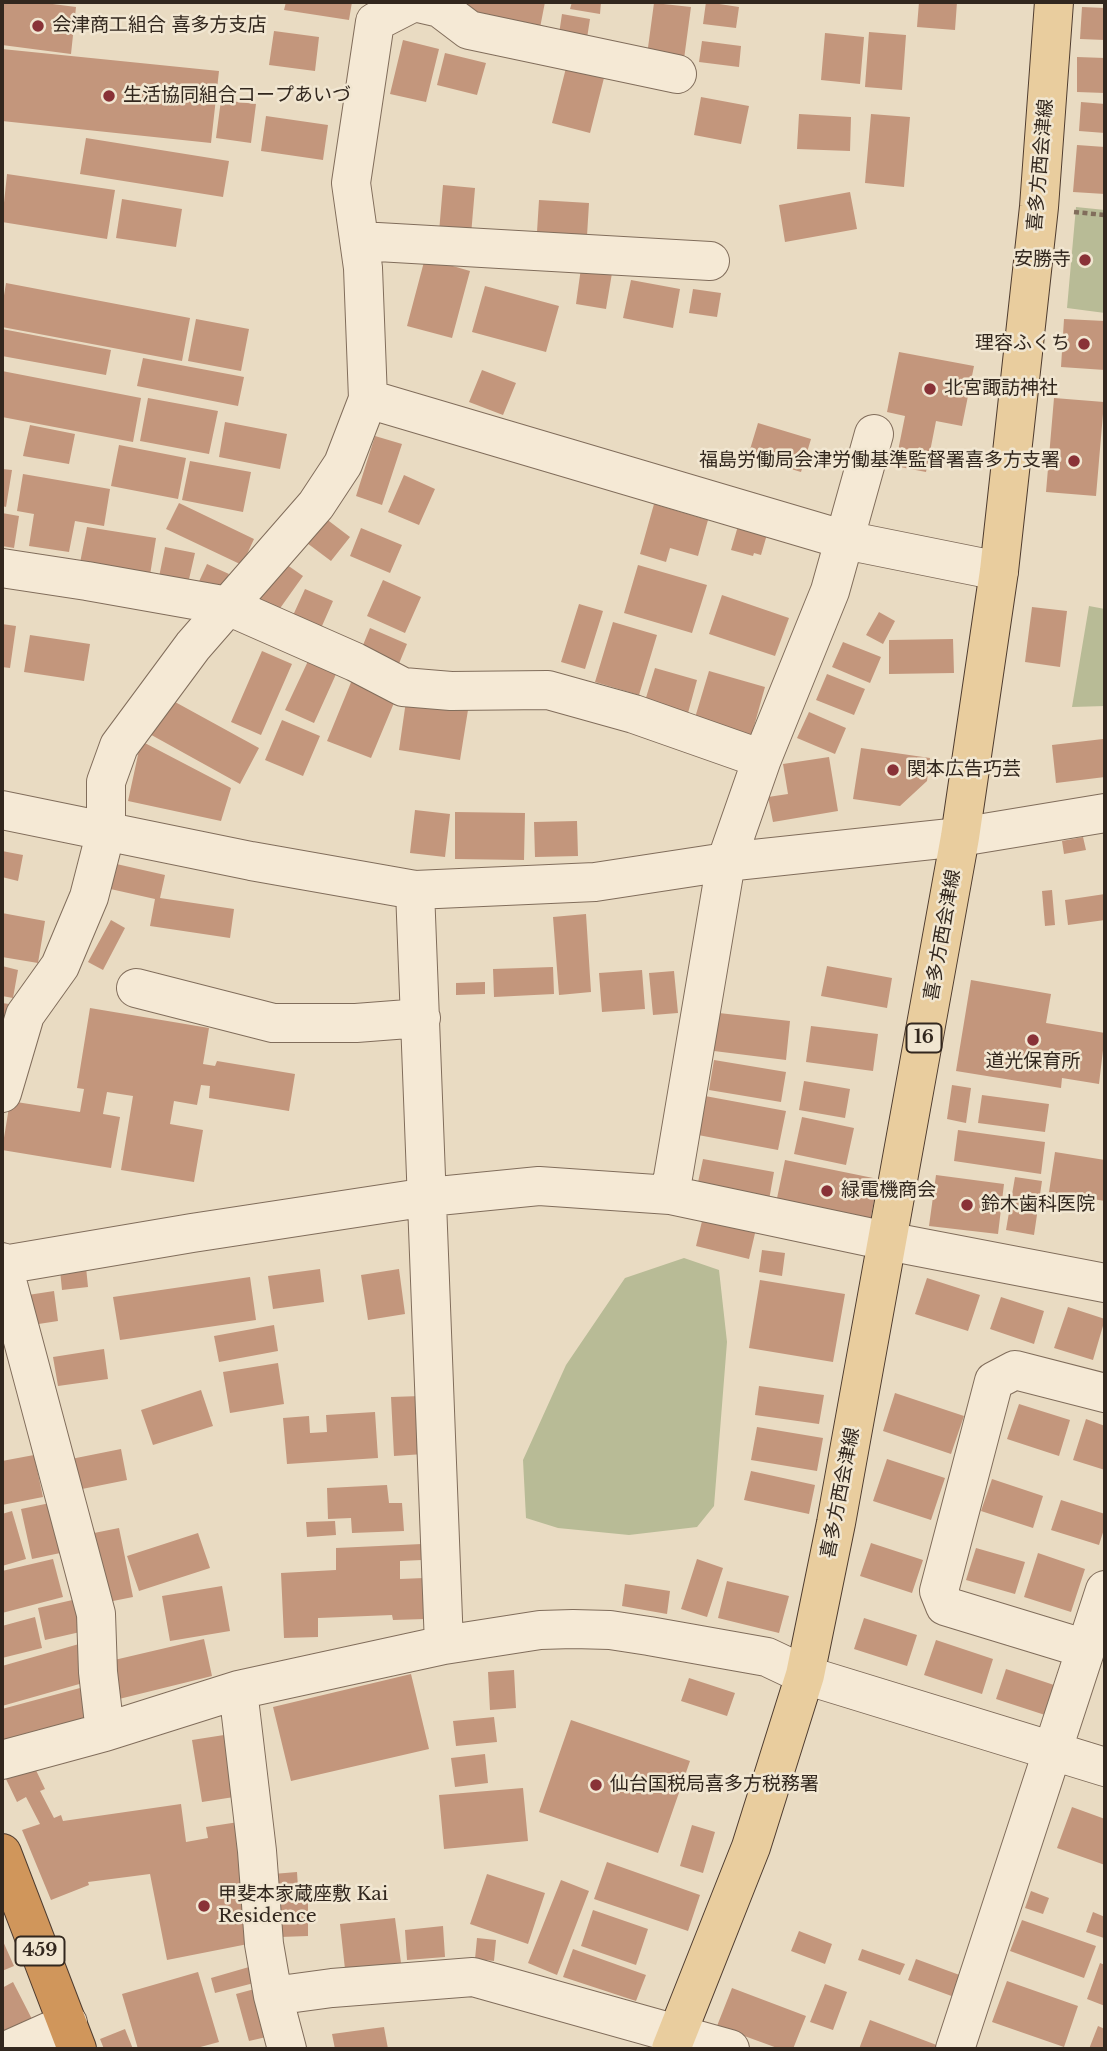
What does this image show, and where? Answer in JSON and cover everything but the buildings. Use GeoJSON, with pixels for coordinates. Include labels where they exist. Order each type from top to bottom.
{"type":"FeatureCollection","features":[{"type":"Feature","properties":{"kind":"highway","name":"459"},"geometry":{"type":"LineString","coordinates":[[2,1853],[73,2036]]}},
{"type":"Feature","properties":{"kind":"main road","name":"喜多方西会津線"},"geometry":{"type":"LineString","coordinates":[[674,2041],[751,1847],[805,1675],[836,1523],[960,838],[999,571],[1039,207],[1054,2]]}},
{"type":"Feature","properties":{"kind":"street"},"geometry":{"type":"LineString","coordinates":[[2,1093],[25,1015],[60,966],[89,897],[106,831],[106,782],[119,746],[193,646],[316,505],[343,464],[368,399],[363,268],[351,183],[375,22],[414,2],[440,5],[469,30],[677,74]]}},
{"type":"Feature","properties":{"kind":"street"},"geometry":{"type":"LineString","coordinates":[[360,241],[710,261]]}},
{"type":"Feature","properties":{"kind":"street"},"geometry":{"type":"LineString","coordinates":[[368,399],[845,540],[999,571]]}},
{"type":"Feature","properties":{"kind":"street"},"geometry":{"type":"LineString","coordinates":[[670,1195],[726,862],[762,759],[830,591],[874,434]]}},
{"type":"Feature","properties":{"kind":"street"},"geometry":{"type":"LineString","coordinates":[[2,568],[228,606],[355,662],[403,687],[452,691],[548,690],[634,714],[762,759]]}},
{"type":"Feature","properties":{"kind":"street"},"geometry":{"type":"LineString","coordinates":[[2,810],[251,861],[415,890],[595,882],[726,862],[960,838],[1105,814]]}},
{"type":"Feature","properties":{"kind":"street"},"geometry":{"type":"LineString","coordinates":[[415,890],[444,1645]]}},
{"type":"Feature","properties":{"kind":"street"},"geometry":{"type":"LineString","coordinates":[[136,988],[273,1023],[356,1023],[421,1018]]}},
{"type":"Feature","properties":{"kind":"street"},"geometry":{"type":"LineString","coordinates":[[105,1732],[98,1672],[96,1614],[2,1264],[428,1197],[539,1186],[670,1195],[1105,1283]]}},
{"type":"Feature","properties":{"kind":"street"},"geometry":{"type":"LineString","coordinates":[[1086,1649],[945,1606],[939,1591],[994,1381],[1015,1370],[1105,1393]]}},
{"type":"Feature","properties":{"kind":"street"},"geometry":{"type":"LineString","coordinates":[[955,2049],[1105,1590]]}},
{"type":"Feature","properties":{"kind":"street"},"geometry":{"type":"LineString","coordinates":[[2,1760],[105,1732],[238,1690],[444,1645],[540,1630],[610,1630],[767,1657],[805,1675],[1105,1768]]}},
{"type":"Feature","properties":{"kind":"street"},"geometry":{"type":"LineString","coordinates":[[238,1690],[257,1851],[264,1944],[273,1996],[287,2049]]}},
{"type":"Feature","properties":{"kind":"street"},"geometry":{"type":"LineString","coordinates":[[273,1996],[332,1988],[472,1977],[674,2041],[730,2049]]}},
{"type":"Feature","properties":{"kind":"street"},"geometry":{"type":"LineString","coordinates":[[10,2049],[73,2036]]}},
{"type":"Feature","properties":{"kind":"green space","name":"安勝寺"},"geometry":{"type":"Polygon","coordinates":[[[1076,207],[1105,210],[1105,313],[1067,308],[1076,207]]]}},
{"type":"Feature","properties":{"kind":"green space"},"geometry":{"type":"Polygon","coordinates":[[[1089,606],[1105,609],[1105,706],[1072,707],[1089,606]]]}},
{"type":"Feature","properties":{"kind":"green space"},"geometry":{"type":"Polygon","coordinates":[[[684,1258],[719,1270],[727,1342],[714,1506],[697,1527],[629,1535],[558,1528],[526,1518],[523,1460],[566,1365],[625,1278],[684,1258]]]}},
{"type":"Feature","properties":{"kind":"place","name":"会津商工組合 喜多方支店"},"geometry":{"type":"Point","coordinates":[38,26]}},
{"type":"Feature","properties":{"kind":"place","name":"生活協同組合コープあいづ"},"geometry":{"type":"Point","coordinates":[109,96]}},
{"type":"Feature","properties":{"kind":"place","name":"安勝寺"},"geometry":{"type":"Point","coordinates":[1085,260]}},
{"type":"Feature","properties":{"kind":"place","name":"理容ふくち"},"geometry":{"type":"Point","coordinates":[1084,344]}},
{"type":"Feature","properties":{"kind":"place","name":"北宮諏訪神社"},"geometry":{"type":"Point","coordinates":[930,389]}},
{"type":"Feature","properties":{"kind":"place","name":"福島労働局会津労働基準監督署喜多方支署"},"geometry":{"type":"Point","coordinates":[1074,461]}},
{"type":"Feature","properties":{"kind":"place","name":"関本広告巧芸"},"geometry":{"type":"Point","coordinates":[893,770]}},
{"type":"Feature","properties":{"kind":"place","name":"道光保育所"},"geometry":{"type":"Point","coordinates":[1033,1040]}},
{"type":"Feature","properties":{"kind":"place","name":"緑電機商会"},"geometry":{"type":"Point","coordinates":[827,1191]}},
{"type":"Feature","properties":{"kind":"place","name":"鈴木歯科医院"},"geometry":{"type":"Point","coordinates":[967,1205]}},
{"type":"Feature","properties":{"kind":"place","name":"仙台国税局喜多方税務署"},"geometry":{"type":"Point","coordinates":[596,1785]}},
{"type":"Feature","properties":{"kind":"place","name":"甲斐本家蔵座敷 Kai Residence"},"geometry":{"type":"Point","coordinates":[204,1906]}}]}
